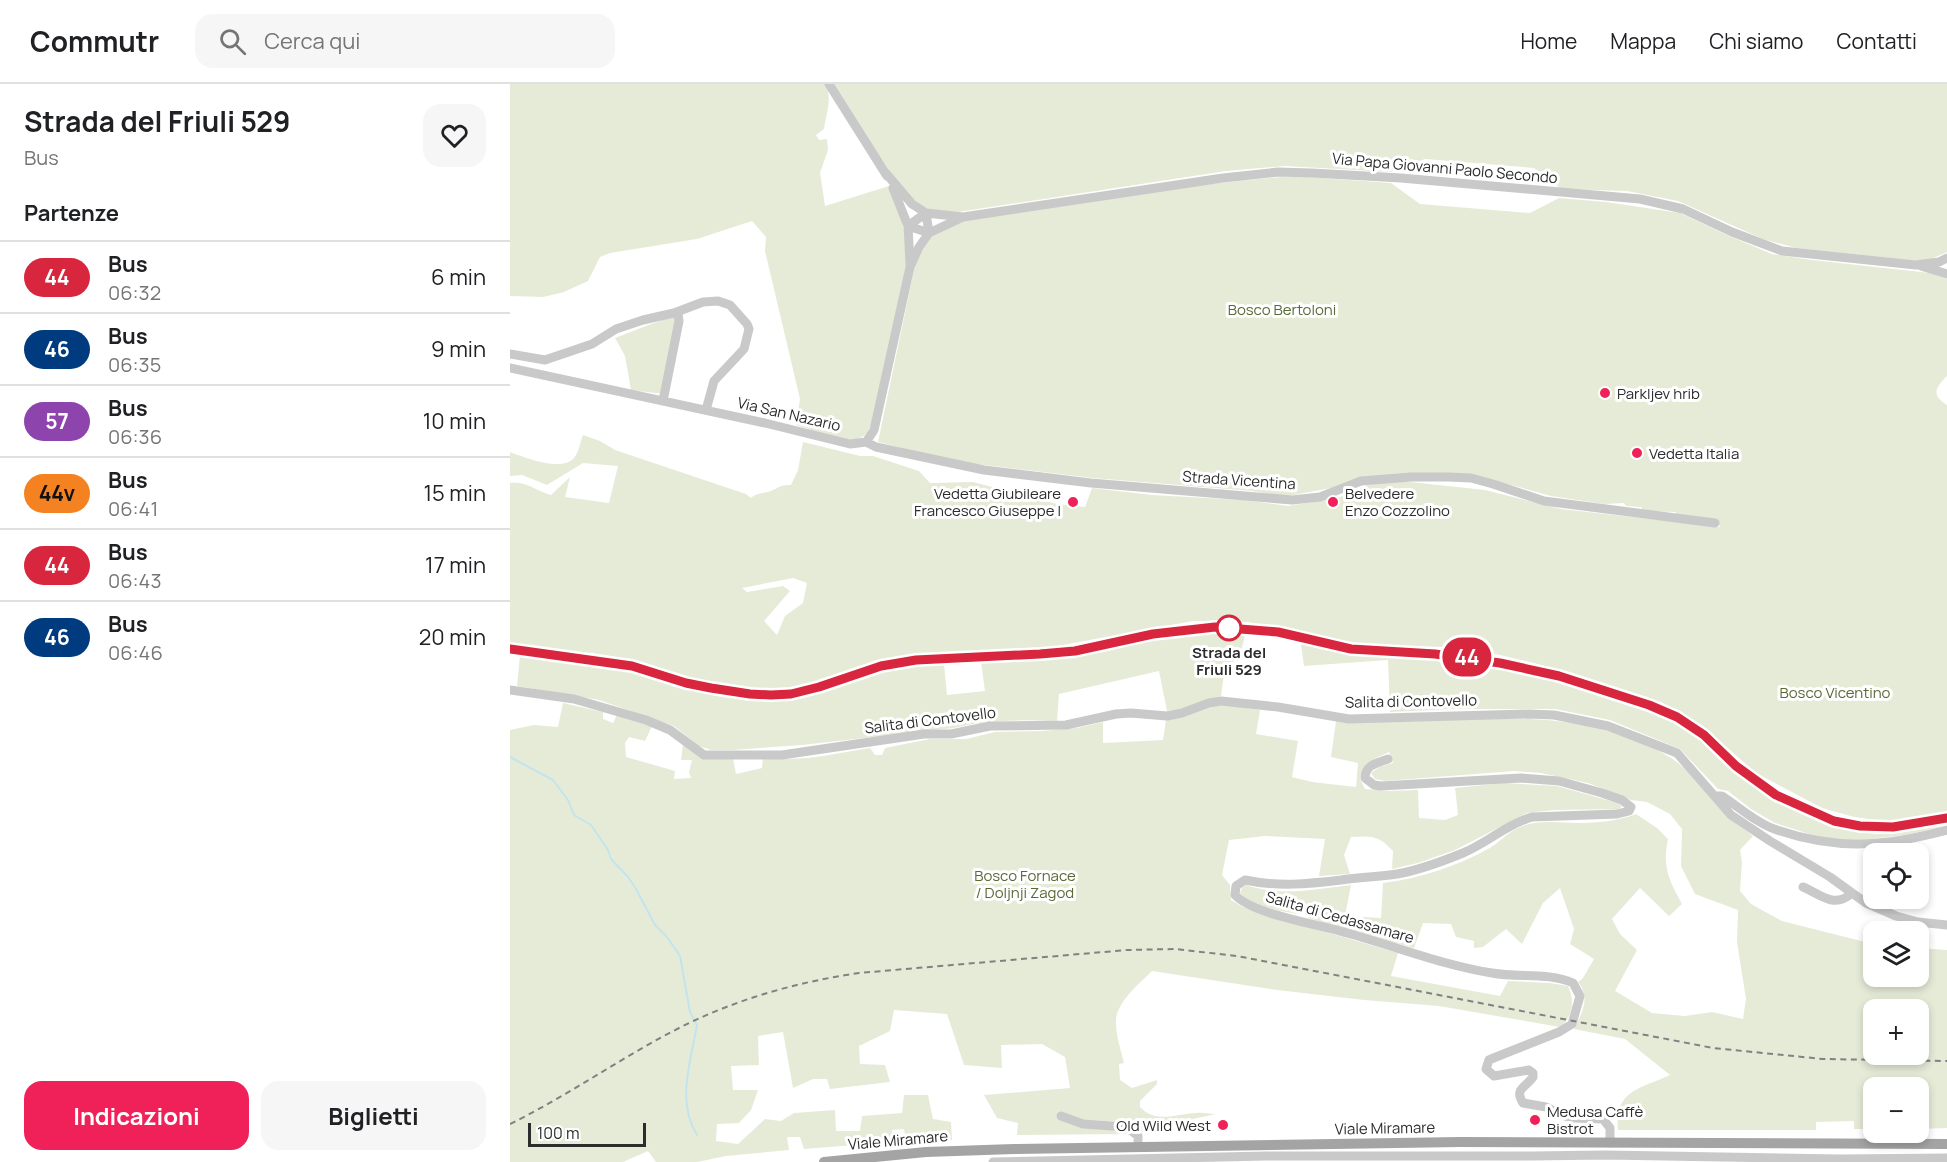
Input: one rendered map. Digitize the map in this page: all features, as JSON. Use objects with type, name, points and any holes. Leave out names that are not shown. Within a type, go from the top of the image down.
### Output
[{"type":"main road","points":[[510,649],[632,666],[703,687],[771,695],[791,694],[881,666],[921,659],[1075,651],[1153,634],[1215,627],[1278,632],[1351,649],[1435,654],[1500,663],[1559,676],[1649,705],[1677,717],[1704,735],[1736,766],[1776,795],[1810,812],[1840,823],[1893,827],[1947,818]]},
{"type":"main road","name":"Viale Miramare","points":[[824,1162],[951,1151],[1138,1147],[1460,1142],[1947,1144]]},
{"type":"street","points":[[829,84],[899,198],[908,226],[910,267]]},
{"type":"street","points":[[866,442],[874,430],[910,267],[919,247],[929,233],[926,213],[912,204],[884,171]]},
{"type":"street","name":"Via Papa Giovanni Paolo Secondo","points":[[926,213],[963,217],[1223,178],[1278,172],[1401,178],[1640,200],[1683,209],[1732,232],[1782,251],[1916,265],[1947,274]]},
{"type":"street","points":[[908,226],[926,213]]},
{"type":"street","name":"Via Papa Giovanni Paolo Secondo","points":[[929,233],[963,217]]},
{"type":"street","points":[[908,226],[929,233]]},
{"type":"street","name":"Via Papa Giovanni Paolo Secondo","points":[[1916,265],[1939,262],[1947,258]]},
{"type":"street","points":[[510,354],[545,360],[592,344],[616,329],[643,320],[674,314],[703,302],[718,301],[730,305],[738,312],[749,329],[744,349],[714,381],[706,410]]},
{"type":"street","points":[[663,401],[679,321],[678,314],[674,314]]},
{"type":"street","name":"Via San Nazario","points":[[510,368],[850,444],[866,442]]},
{"type":"street","name":"Strada Vicentina","points":[[866,442],[876,447],[984,470],[1091,483],[1292,500],[1320,497],[1361,481],[1411,477],[1471,478],[1493,483],[1544,501],[1715,524]]},
{"type":"street","name":"Salita di Contovello","points":[[510,690],[574,699],[630,715],[669,730],[698,752],[713,755],[761,753],[782,755],[924,734],[951,734],[990,726],[1066,725],[1116,714],[1167,716],[1221,701],[1278,707],[1349,719],[1554,715],[1608,726],[1677,753],[1731,815],[1830,877],[1852,894],[1896,916],[1918,922],[1947,925]]},
{"type":"street","name":"Salita di Cedassamare","points":[[1388,759],[1368,767],[1365,778],[1368,782],[1381,786],[1521,778],[1549,780],[1602,793],[1622,800],[1631,807],[1629,811],[1617,814],[1553,815],[1525,819],[1474,848],[1431,865],[1399,874],[1288,885],[1245,880],[1236,886],[1235,895],[1255,908],[1463,967],[1505,975],[1548,976],[1573,983],[1580,996],[1572,1024],[1559,1032],[1489,1060],[1486,1069],[1494,1076],[1529,1070],[1533,1073],[1533,1077],[1520,1088],[1518,1093],[1522,1103],[1546,1107],[1565,1116],[1603,1119],[1610,1128],[1610,1143]]},
{"type":"street","points":[[1715,796],[1722,796],[1776,830],[1825,843],[1857,846],[1908,839],[1947,830]]},
{"type":"street","points":[[1803,887],[1833,901],[1844,900],[1852,894]]},
{"type":"street","points":[[1061,1116],[1083,1124],[1126,1127],[1138,1136],[1138,1147]]},
{"type":"street","points":[[993,1162],[1532,1154],[1947,1158]]},
{"type":"green space","points":[[510,84],[825,84],[829,100],[824,129],[816,135],[819,140],[827,139],[828,150],[820,173],[825,206],[889,186],[904,230],[906,266],[871,425],[865,435],[858,439],[844,439],[796,425],[800,399],[765,251],[766,237],[752,221],[697,239],[610,253],[600,257],[588,281],[564,292],[543,297],[510,296]]},
{"type":"green space","points":[[834,84],[1947,84],[1947,252],[1919,261],[1796,248],[1763,239],[1678,201],[1627,191],[1561,189],[1534,168],[1425,159],[1390,172],[1285,166],[1226,171],[958,212],[930,210],[902,187]]},
{"type":"green space","points":[[1294,176],[1391,183],[1420,204],[1530,213],[1559,198],[1606,202],[1680,213],[1772,254],[1930,273],[1947,279],[1947,376],[1936,391],[1939,398],[1947,405],[1947,812],[1915,819],[1884,821],[1854,817],[1822,808],[1756,773],[1706,729],[1661,702],[1566,671],[1500,655],[1446,647],[1357,645],[1247,622],[1193,621],[1030,651],[904,656],[875,663],[833,679],[793,688],[760,689],[719,685],[679,676],[628,659],[592,653],[510,646],[510,483],[526,485],[551,495],[570,477],[565,497],[609,503],[618,466],[583,463],[547,485],[522,475],[510,476],[510,452],[543,462],[561,464],[574,458],[583,435],[615,450],[746,494],[751,498],[782,486],[791,485],[798,470],[803,442],[860,456],[873,456],[919,471],[930,483],[973,482],[1057,504],[1085,507],[1092,488],[1152,495],[1245,500],[1288,506],[1330,499],[1333,506],[1336,504],[1336,499],[1367,485],[1401,481],[1485,490],[1561,509],[1720,527],[1716,520],[1678,515],[1675,512],[1643,511],[1641,507],[1626,506],[1624,503],[1604,504],[1551,496],[1467,475],[1449,473],[1362,477],[1331,488],[1279,496],[1252,491],[1093,478],[959,462],[878,442],[916,260],[932,235],[958,222],[1209,184]],"holes":[[[793,578],[807,583],[803,603],[785,616],[777,635],[764,621],[790,591],[783,586],[747,592],[742,588]]]},
{"type":"green space","points":[[673,317],[676,319],[663,394],[631,390],[625,356],[615,338]]},
{"type":"green space","points":[[1213,632],[1245,636],[1239,658],[1225,667],[1221,696],[1181,709],[1167,711],[1159,671],[1059,694],[1057,721],[993,722],[802,745],[711,750],[699,746],[674,726],[599,700],[517,686],[520,655],[619,670],[723,697],[782,701],[882,670],[911,665],[944,664],[947,695],[985,691],[981,662],[1055,659],[1104,652],[1146,641]]},
{"type":"green space","points":[[1301,644],[1334,652],[1470,663],[1548,679],[1675,720],[1741,776],[1779,802],[1831,824],[1851,831],[1876,834],[1947,826],[1904,835],[1862,840],[1822,838],[1775,823],[1751,809],[1728,791],[1718,789],[1680,749],[1610,720],[1555,709],[1453,709],[1390,712],[1388,660],[1304,666]]},
{"type":"green space","name":"Bosco Fornace / Doljnji Zagod","points":[[563,703],[603,712],[603,719],[613,723],[617,715],[653,724],[645,741],[629,737],[625,743],[626,757],[675,771],[674,779],[691,778],[689,772],[692,760],[681,760],[683,744],[702,758],[733,758],[736,774],[762,768],[763,756],[789,759],[870,748],[875,755],[882,755],[885,748],[930,739],[966,739],[995,732],[1077,728],[1103,722],[1103,743],[1163,740],[1166,720],[1184,717],[1212,707],[1230,706],[1260,710],[1256,734],[1298,741],[1292,777],[1312,782],[1356,787],[1358,763],[1331,757],[1336,721],[1550,720],[1591,727],[1632,739],[1680,764],[1734,822],[1753,836],[1740,850],[1742,862],[1740,891],[1751,904],[1782,921],[1863,941],[1863,987],[1929,987],[1929,949],[1947,950],[1947,1128],[1929,1129],[1929,1077],[1863,1077],[1863,1129],[1854,1129],[1854,1121],[1816,1122],[1816,1130],[1618,1130],[1620,1106],[1625,1099],[1639,1088],[1670,1075],[1625,1039],[1574,1029],[1585,1000],[1578,982],[1583,978],[1594,959],[1570,944],[1574,929],[1560,888],[1543,903],[1522,944],[1506,929],[1483,947],[1474,948],[1474,941],[1456,937],[1451,924],[1423,923],[1414,948],[1308,918],[1308,912],[1299,909],[1297,914],[1267,907],[1252,902],[1240,893],[1246,885],[1272,891],[1285,891],[1351,885],[1345,916],[1381,918],[1383,883],[1423,875],[1463,861],[1488,849],[1525,825],[1547,822],[1600,822],[1636,814],[1657,828],[1668,839],[1666,866],[1673,888],[1682,904],[1669,916],[1640,888],[1612,919],[1620,934],[1637,950],[1615,991],[1652,1013],[1685,1016],[1712,1012],[1743,1019],[1746,999],[1737,942],[1738,910],[1695,894],[1681,866],[1682,829],[1670,814],[1647,802],[1631,800],[1588,783],[1541,773],[1514,771],[1385,781],[1375,779],[1371,773],[1379,767],[1393,763],[1389,752],[1367,764],[1360,779],[1365,789],[1418,790],[1419,818],[1445,820],[1458,815],[1455,788],[1504,783],[1557,786],[1622,806],[1619,809],[1554,810],[1527,813],[1455,850],[1392,869],[1393,851],[1383,842],[1370,837],[1351,837],[1344,855],[1350,874],[1319,876],[1325,839],[1265,836],[1229,840],[1222,875],[1230,885],[1231,900],[1243,907],[1271,916],[1398,953],[1391,976],[1500,996],[1508,981],[1568,986],[1572,997],[1572,1008],[1568,1018],[1560,1027],[1439,1006],[1277,990],[1152,971],[1128,995],[1116,1017],[1116,1030],[1124,1063],[1119,1064],[1120,1080],[1132,1088],[1157,1080],[1157,1084],[1140,1101],[1140,1107],[1153,1115],[1166,1117],[1199,1113],[1216,1114],[1156,1127],[1153,1132],[1140,1132],[1127,1124],[1080,1119],[1060,1112],[1056,1117],[1081,1128],[1125,1131],[1132,1134],[1017,1135],[1018,1123],[997,1118],[984,1095],[1070,1088],[1065,1057],[1042,1044],[1001,1045],[1002,1068],[964,1065],[947,1014],[894,1010],[890,1031],[859,1046],[860,1064],[885,1065],[890,1082],[830,1089],[827,1079],[813,1079],[793,1088],[783,1032],[758,1036],[759,1065],[731,1066],[733,1090],[758,1090],[751,1110],[739,1123],[717,1124],[716,1141],[738,1144],[765,1119],[781,1121],[794,1113],[835,1110],[836,1131],[860,1131],[862,1116],[902,1113],[904,1095],[928,1095],[933,1119],[951,1122],[952,1140],[906,1140],[904,1129],[892,1130],[893,1142],[804,1149],[800,1137],[787,1137],[789,1150],[726,1156],[697,1162],[656,1162],[648,1151],[623,1162],[510,1162],[510,730],[534,725],[558,727]]},
{"type":"waterway","points":[[510,757],[553,780],[568,800],[574,815],[591,825],[608,850],[611,859],[636,889],[655,925],[667,937],[680,956],[690,1012],[697,1025],[686,1095],[687,1109],[697,1135]]},
{"type":"railway","points":[[510,1124],[681,1027],[724,1008],[768,993],[813,981],[859,973],[1127,950],[1175,949],[1237,956],[1713,1048],[1823,1059],[1947,1061]]},
{"type":"bus line","name":"44","points":[[510,649],[632,666],[686,683],[750,694],[771,695],[791,694],[819,687],[902,661],[1075,651],[1153,634],[1215,627],[1278,632],[1351,649],[1468,657],[1500,663],[1559,676],[1649,705],[1690,725],[1720,749],[1736,766],[1776,795],[1834,821],[1860,826],[1893,827],[1947,818]]},
{"type":"place","name":"Parkljev hrib","points":[[1605,393]]},
{"type":"place","name":"Vedetta Italia","points":[[1637,453]]},
{"type":"place","name":"Vedetta Giubileare Francesco Giuseppe I","points":[[1073,502]]},
{"type":"place","name":"Belvedere Enzo Cozzolino","points":[[1333,502]]},
{"type":"place","name":"Strada del Friuli 529","points":[[1229,628]]},
{"type":"place","name":"Medusa Caffè Bistrot","points":[[1535,1120]]},
{"type":"place","name":"Old Wild West","points":[[1223,1125]]},
{"type":"park label","name":"Bosco Bertoloni","points":[[1282,309]]},
{"type":"park label","name":"Bosco Vicentino","points":[[1835,692]]}]
